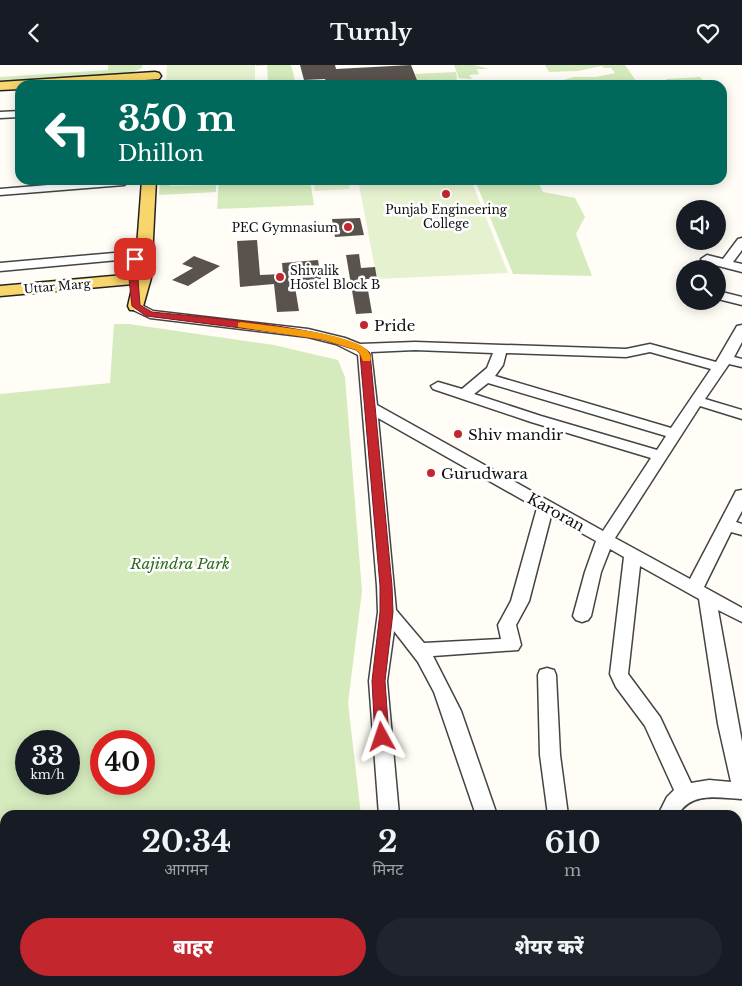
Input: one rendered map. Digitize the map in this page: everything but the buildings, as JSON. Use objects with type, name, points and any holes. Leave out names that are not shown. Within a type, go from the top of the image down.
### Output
[{"type":"main road","points":[[86,80],[152,75]]},
{"type":"main road","points":[[0,86],[15,85]]},
{"type":"main road","points":[[138,278],[140,185]]},
{"type":"main road","points":[[136,306],[148,185]]},
{"type":"main road","name":"Uttar Marg","points":[[0,291],[138,278]]},
{"type":"street","points":[[0,118],[15,115]]},
{"type":"street","points":[[0,192],[50,185]]},
{"type":"street","points":[[742,242],[726,264],[742,268]]},
{"type":"street","points":[[0,267],[114,257]]},
{"type":"street","points":[[706,259],[710,260]]},
{"type":"street","points":[[726,297],[742,301]]},
{"type":"street","points":[[136,306],[150,314],[325,337],[359,348],[415,346],[626,353],[650,348],[722,363],[742,363]]},
{"type":"street","points":[[582,616],[593,572],[605,539],[698,401],[742,329]]},
{"type":"street","points":[[359,348],[365,353],[367,360],[386,586],[387,612],[378,681],[389,810]]},
{"type":"street","points":[[464,395],[486,378],[498,363],[500,349]]},
{"type":"street","points":[[486,378],[675,434]]},
{"type":"street","points":[[438,386],[660,456]]},
{"type":"street","points":[[698,401],[742,415]]},
{"type":"street","name":"Karoran","points":[[371,408],[742,616]]},
{"type":"street","points":[[741,500],[734,527],[700,593],[742,785]]},
{"type":"street","points":[[419,650],[512,645],[507,625],[520,601],[545,506]]},
{"type":"street","points":[[633,555],[619,674],[653,722],[686,793]]},
{"type":"street","points":[[387,612],[419,650],[452,711],[484,810]]},
{"type":"street","points":[[547,675],[550,755],[557,810]]},
{"type":"street","points":[[671,810],[677,799],[686,793],[696,790],[742,791]]},
{"type":"green space","points":[[108,65],[142,65],[142,68],[127,75],[56,80],[15,80],[15,83],[0,84],[0,77],[108,70]]},
{"type":"green space","points":[[167,65],[255,65],[255,80],[166,80]]},
{"type":"green space","points":[[267,65],[291,65],[295,80],[268,80]]},
{"type":"green space","points":[[454,65],[474,65],[489,69],[477,69],[479,74],[469,75],[472,79],[459,78]]},
{"type":"green space","points":[[545,65],[625,65],[636,80],[563,80],[574,77],[596,77],[615,73],[611,68],[604,68],[602,66],[578,71],[549,72]]},
{"type":"green space","points":[[456,72],[457,78],[456,80],[417,80],[415,74]]},
{"type":"green space","points":[[700,77],[703,80],[667,80]]},
{"type":"green space","points":[[160,185],[216,185],[216,192],[159,195]]},
{"type":"green space","points":[[219,185],[311,185],[314,205],[217,209]]},
{"type":"green space","points":[[314,185],[349,185],[350,189],[315,191]]},
{"type":"green space","points":[[359,185],[473,185],[508,273],[377,279]]},
{"type":"green space","points":[[477,185],[540,185],[543,192],[575,198],[585,217],[576,234],[592,276],[513,274]]},
{"type":"green space","name":"Rajindra Park","points":[[114,324],[129,324],[274,345],[338,360],[345,377],[362,591],[348,703],[360,810],[0,810],[0,394],[110,383]]},
{"type":"slow traffic","points":[[241,325],[325,337],[359,348],[365,353],[366,358]]},
{"type":"place","name":"Punjab Engineering College","points":[[446,194]]},
{"type":"place","name":"PEC Gymnasium","points":[[348,227]]},
{"type":"place","name":"Shivalik Hostel Block B","points":[[280,277]]},
{"type":"place","name":"Pride","points":[[364,325]]},
{"type":"place","name":"Shiv mandir","points":[[458,434]]},
{"type":"place","name":"Gurudwara","points":[[431,473]]},
{"type":"route","points":[[135,259],[136,306],[150,314],[325,337],[359,348],[365,353],[386,586],[387,612],[378,681],[382,737]]}]
